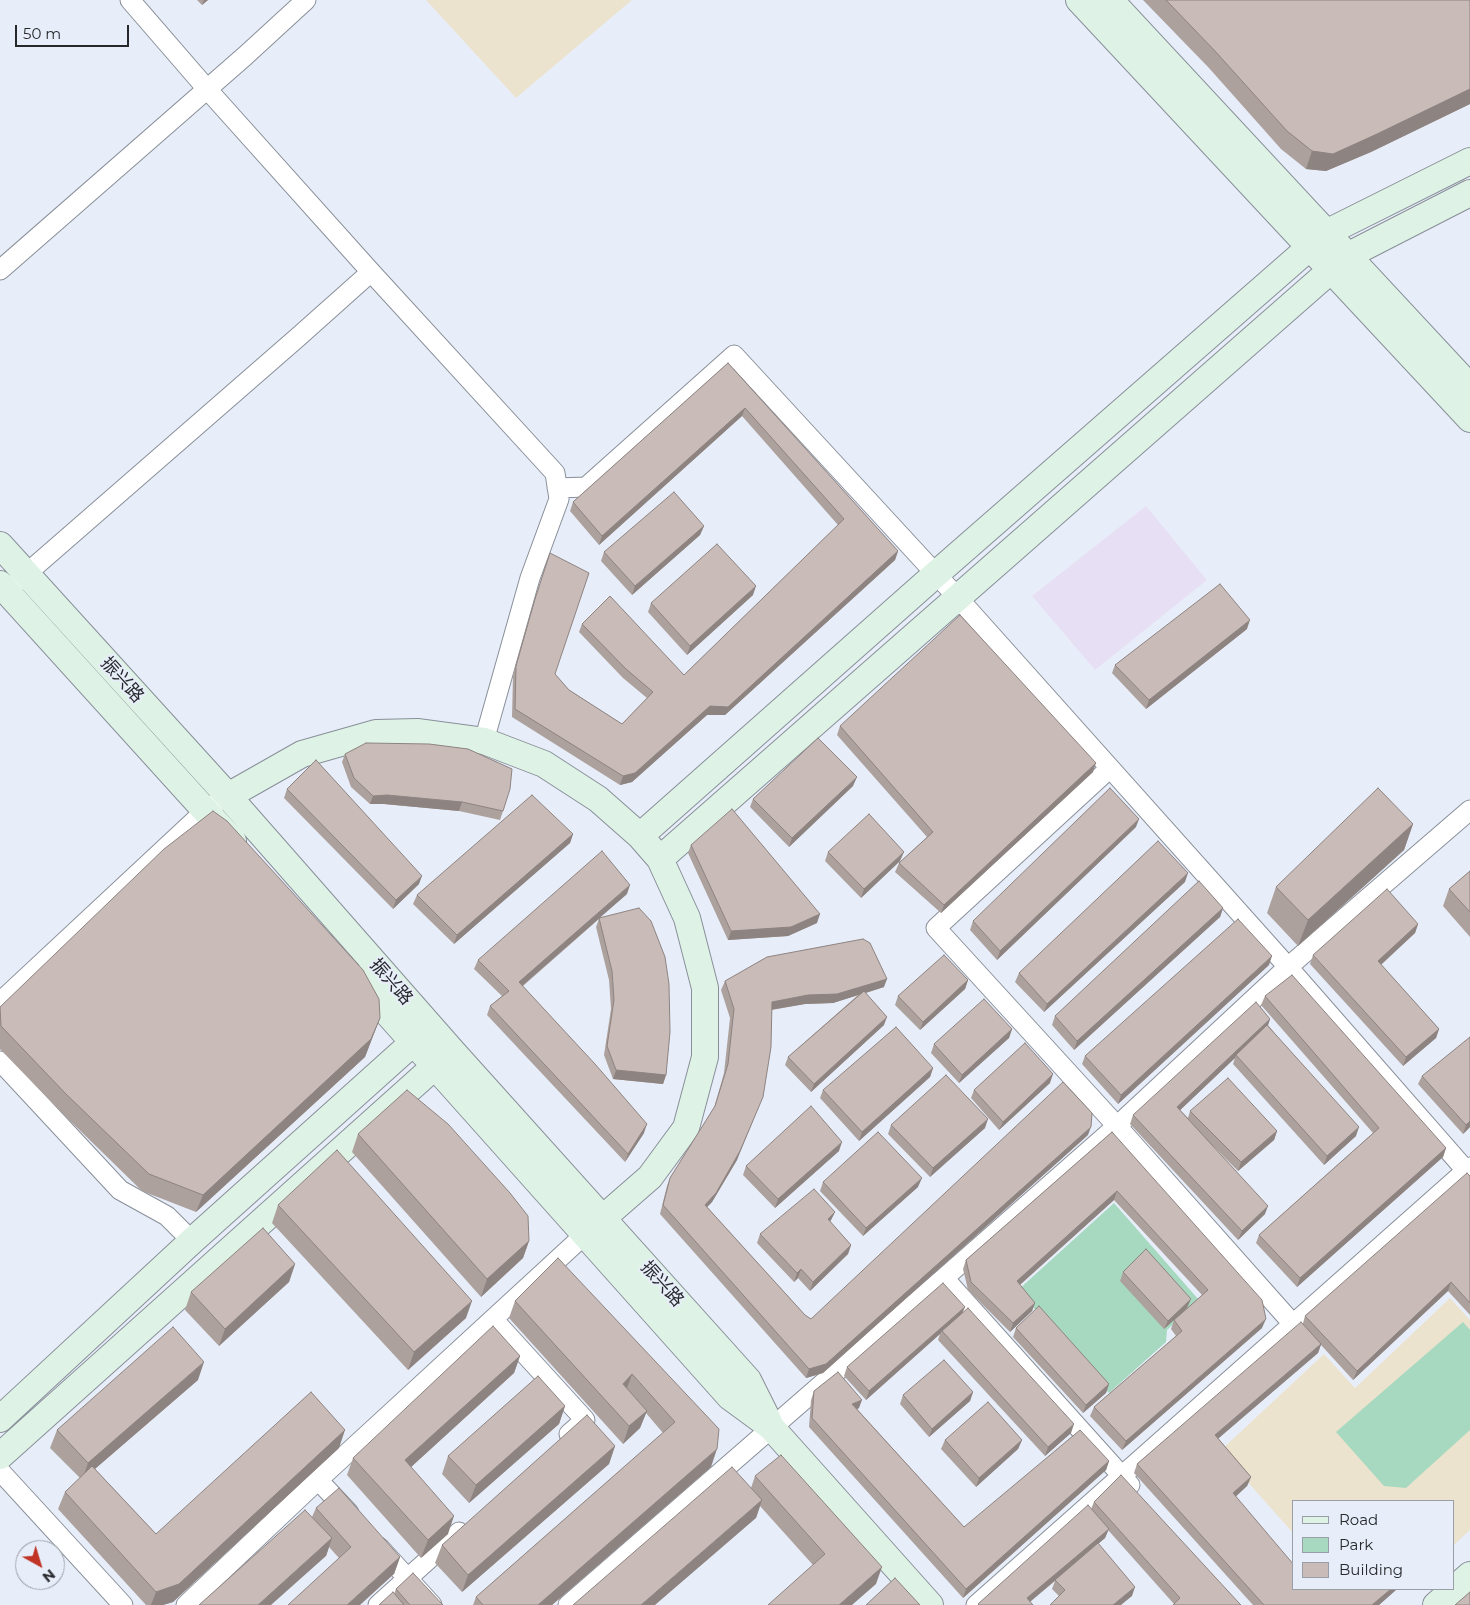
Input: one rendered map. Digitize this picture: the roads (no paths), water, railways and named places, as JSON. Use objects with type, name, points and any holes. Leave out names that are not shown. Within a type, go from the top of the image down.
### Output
[{"type":"main road","points":[[1079,0],[1340,263],[1470,387]]},
{"type":"main road","points":[[1110,0],[1318,241]]},
{"type":"main road","points":[[640,836],[936,574],[1318,241],[1470,161]]},
{"type":"main road","points":[[660,859],[1340,263],[1470,193]]},
{"type":"main road","points":[[1340,263],[1470,419]]},
{"type":"main road","name":"振兴路","points":[[0,544],[228,796],[443,1060],[594,1226],[748,1380],[771,1427],[930,1605]]},
{"type":"main road","name":"振兴路","points":[[2,591],[251,861]]},
{"type":"main road","points":[[228,796],[302,754],[376,733],[417,732],[484,741],[544,764],[598,799],[640,836],[660,859],[687,918],[705,988],[705,1057],[686,1128],[650,1177],[594,1226]]},
{"type":"main road","name":"振兴路","points":[[342,963],[422,1035]]},
{"type":"main road","points":[[0,1419],[192,1241],[422,1035]]},
{"type":"main road","points":[[0,1456],[443,1060]]},
{"type":"main road","points":[[1455,1588],[1470,1575]]},
{"type":"main road","points":[[1436,1605],[1453,1590]]},
{"type":"street","points":[[130,0],[371,272],[555,473],[559,499],[530,578],[484,741]]},
{"type":"street","points":[[0,270],[306,0]]},
{"type":"street","points":[[2,591],[26,574],[290,345],[371,272]]},
{"type":"street","points":[[557,488],[586,487],[734,355],[958,598],[1469,1171],[976,1605]]},
{"type":"street","points":[[1109,768],[936,928],[1117,1126],[1293,1324]]},
{"type":"street","points":[[0,1002],[206,810],[228,796]]},
{"type":"street","points":[[568,1605],[1117,1126],[1288,967],[1470,810]]},
{"type":"street","points":[[0,1061],[120,1190],[167,1216],[192,1241]]},
{"type":"street","points":[[186,1605],[318,1480],[594,1226]]},
{"type":"street","points":[[944,1278],[1141,1497]]},
{"type":"street","points":[[493,1319],[585,1420],[555,1446]]},
{"type":"street","points":[[0,1471],[123,1605]]},
{"type":"street","points":[[318,1480],[432,1605]]},
{"type":"street","points":[[378,1605],[474,1519]]}]
